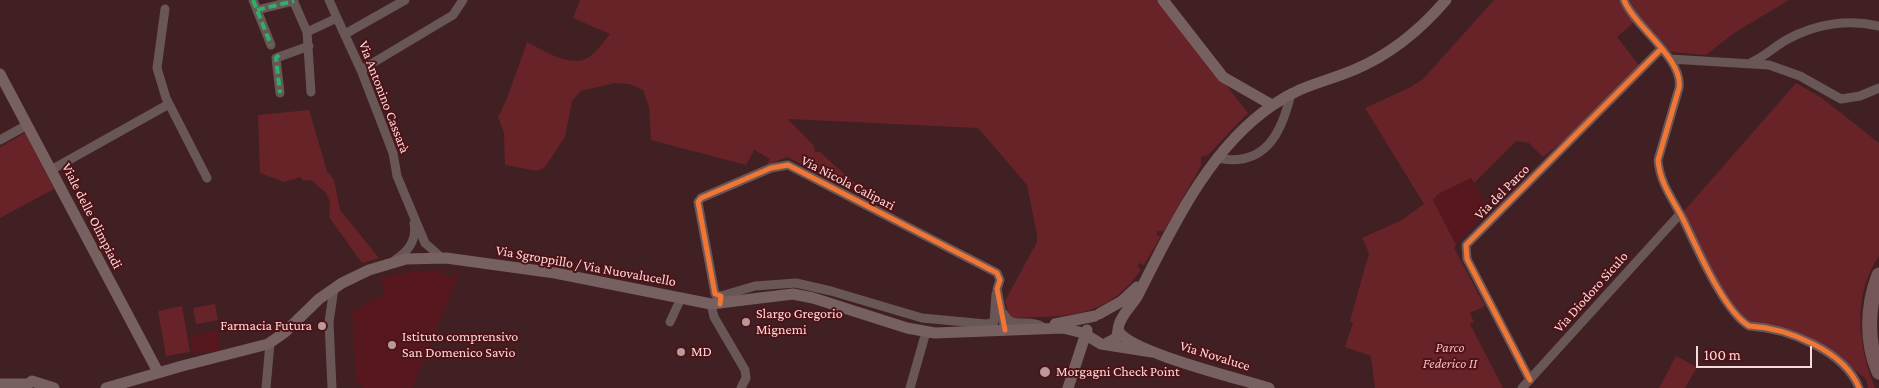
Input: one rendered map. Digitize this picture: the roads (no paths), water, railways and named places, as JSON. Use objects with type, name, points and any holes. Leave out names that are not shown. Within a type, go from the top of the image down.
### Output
[{"type":"highway","points":[[1879,275],[1871,303],[1870,327],[1871,341],[1879,372]]},
{"type":"main road","points":[[1163,0],[1223,77],[1272,105]]},
{"type":"main road","points":[[1073,375],[1088,355],[1104,344],[1113,341],[1118,328],[1190,199],[1226,145],[1272,105],[1291,93],[1357,68],[1377,58],[1417,30],[1446,0]]},
{"type":"main road","name":"Viale delle Olimpiadi","points":[[0,74],[158,372]]},
{"type":"main road","name":"Via Sgroppillo / Via Nuovalucello","points":[[106,388],[158,372],[270,343],[284,333],[319,299],[355,276],[390,263],[419,258],[442,258],[555,272],[681,298],[717,301],[782,294],[802,295],[926,332],[986,328],[1028,330]]},
{"type":"main road","points":[[1068,388],[1088,334],[1089,322],[1097,315],[1122,301],[1144,281]]},
{"type":"main road","points":[[1028,330],[1097,315],[1110,316],[1129,342],[1152,352]]},
{"type":"main road","points":[[1028,330],[1063,328],[1088,334],[1096,343],[1152,352]]},
{"type":"main road","points":[[1063,328],[1074,338],[1082,352]]},
{"type":"main road","name":"Via Novaluce","points":[[1152,352],[1269,388]]},
{"type":"main road","points":[[0,385],[24,386],[35,381],[42,386],[54,388]]},
{"type":"main road","points":[[0,385],[4,388]]},
{"type":"street","points":[[253,0],[271,45]]},
{"type":"street","points":[[345,34],[405,0]]},
{"type":"street","points":[[361,70],[453,15],[461,7],[463,0]]},
{"type":"street","points":[[1624,0],[1635,18],[1670,59],[1680,83],[1658,160],[1659,169],[1670,197],[1723,297],[1747,325],[1772,328],[1788,333],[1832,354],[1853,375],[1859,388]]},
{"type":"street","points":[[257,10],[294,1],[308,32],[311,92]]},
{"type":"street","name":"Via Antonino Cassarà","points":[[332,1],[337,18],[361,70],[393,153],[397,176],[425,243]]},
{"type":"street","points":[[165,9],[157,68],[169,104],[207,178]]},
{"type":"street","points":[[308,32],[337,18]]},
{"type":"street","points":[[1752,62],[1786,39],[1812,28],[1848,23],[1879,26]]},
{"type":"street","points":[[280,93],[276,58],[309,46]]},
{"type":"street","name":"Via del Parco","points":[[1530,380],[1467,259],[1466,245],[1661,49]]},
{"type":"street","points":[[1670,59],[1752,62],[1785,70],[1841,99],[1860,96],[1879,88]]},
{"type":"street","points":[[1217,158],[1237,162],[1261,152],[1286,117],[1291,93]]},
{"type":"street","points":[[51,170],[169,104]]},
{"type":"street","points":[[0,140],[27,125]]},
{"type":"street","name":"Via Nicola Calipari","points":[[717,301],[698,202],[701,198],[784,165],[798,169],[997,273],[1000,280],[997,288],[1005,330]]},
{"type":"street","name":"Via Diodoro Siculo","points":[[1522,388],[1680,214]]},
{"type":"street","points":[[390,263],[402,255],[412,244],[415,230],[413,215]]},
{"type":"street","points":[[419,258],[425,243],[442,258]]},
{"type":"street","points":[[412,244],[419,258]]},
{"type":"street","points":[[740,388],[746,378],[745,370],[714,317],[717,301],[755,286],[796,283],[831,291],[922,318],[986,328],[995,319],[994,303],[997,288]]},
{"type":"street","points":[[329,322],[334,288]]},
{"type":"street","points":[[670,322],[681,298]]},
{"type":"street","points":[[319,299],[326,304],[329,322],[332,388]]},
{"type":"street","points":[[1000,304],[1010,322],[1035,322],[1041,326]]},
{"type":"street","points":[[910,388],[926,332]]},
{"type":"street","points":[[266,388],[270,343]]},
{"type":"place","name":"Slargo Gregorio Mignemi","points":[[746,322]]},
{"type":"place","name":"Farmacia Futura","points":[[322,326]]},
{"type":"place","name":"Istituto comprensivo San Domenico Savio","points":[[392,345]]},
{"type":"place","name":"MD","points":[[681,352]]},
{"type":"place","name":"Morgagni Check Point","points":[[1045,372]]},
{"type":"park label","name":"Parco Federico II","points":[[1450,356]]}]
